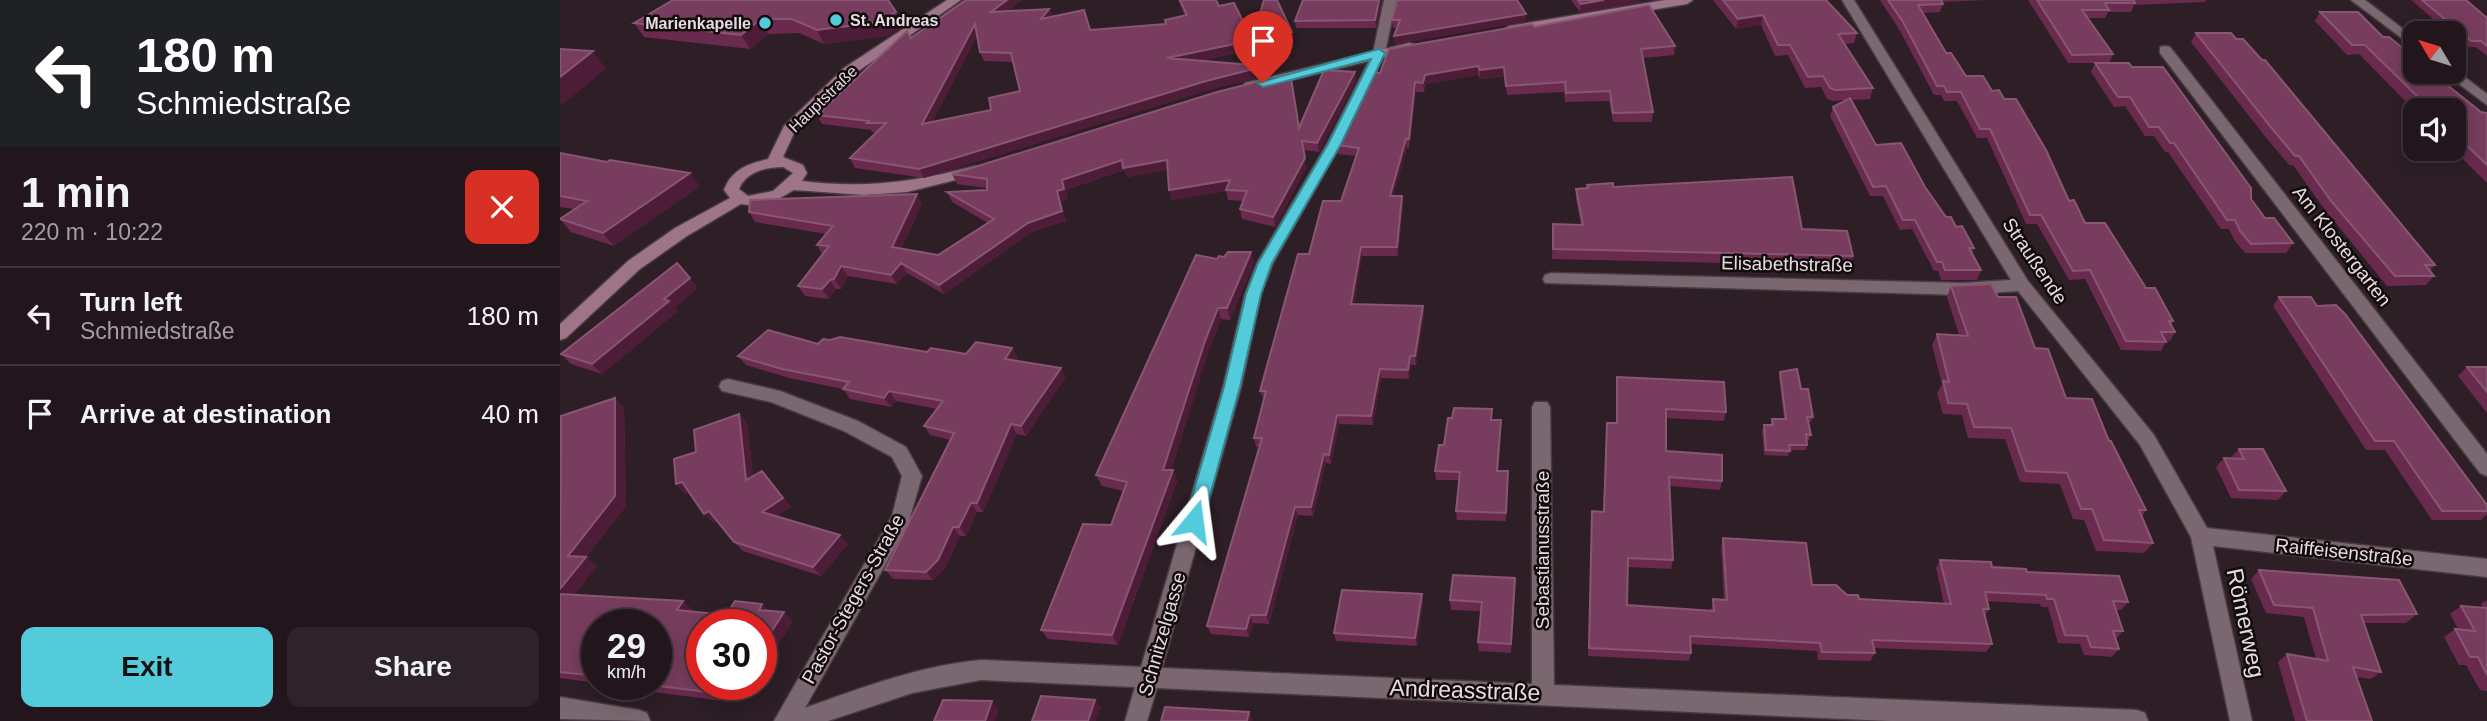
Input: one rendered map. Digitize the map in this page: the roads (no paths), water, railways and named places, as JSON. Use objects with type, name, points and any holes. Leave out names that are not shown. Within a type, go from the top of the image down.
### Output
[{"type":"main road","name":"Hauptstraße","points":[[775,162],[789,129],[849,71],[955,0]]},
{"type":"main road","points":[[1494,32],[1688,0]]},
{"type":"main road","points":[[1239,89],[1379,53],[1417,46]]},
{"type":"main road","points":[[561,331],[643,259],[681,232],[739,199],[759,200],[771,197],[793,185],[800,173],[799,168],[785,162],[754,167],[737,178],[731,190],[739,199]]},
{"type":"main road","points":[[793,185],[873,193],[922,187],[993,165]]},
{"type":"street","name":"Schnitzelgasse","points":[[1136,721],[1232,387],[1253,294],[1265,263],[1334,144],[1379,53],[1390,0]]},
{"type":"street","name":"Straußende","points":[[1849,0],[2022,285],[2147,440],[2201,536]]},
{"type":"street","points":[[2357,0],[2403,35]]},
{"type":"street","name":"Am Klostergarten","points":[[2165,50],[2487,468]]},
{"type":"street","points":[[2465,84],[2487,101]]},
{"type":"street","name":"Elisabethstraße","points":[[1551,279],[1963,289],[2022,285]]},
{"type":"street","name":"Pastor-Stegers-Straße","points":[[728,386],[774,396],[850,426],[899,452],[912,476],[901,518],[785,721]]},
{"type":"street","name":"Sebastianusstraße","points":[[1541,407],[1543,693]]},
{"type":"street","name":"Raiffeisenstraße","points":[[2201,536],[2487,568]]},
{"type":"street","name":"Römerweg","points":[[2201,536],[2241,721]]},
{"type":"street","name":"Andreasstraße","points":[[799,721],[885,690],[946,673],[981,670],[2137,721]]},
{"type":"street","points":[[560,708],[639,721]]},
{"type":"place","name":"St. Andreas","points":[[836,20]]},
{"type":"place","name":"Marienkapelle","points":[[765,23]]}]
